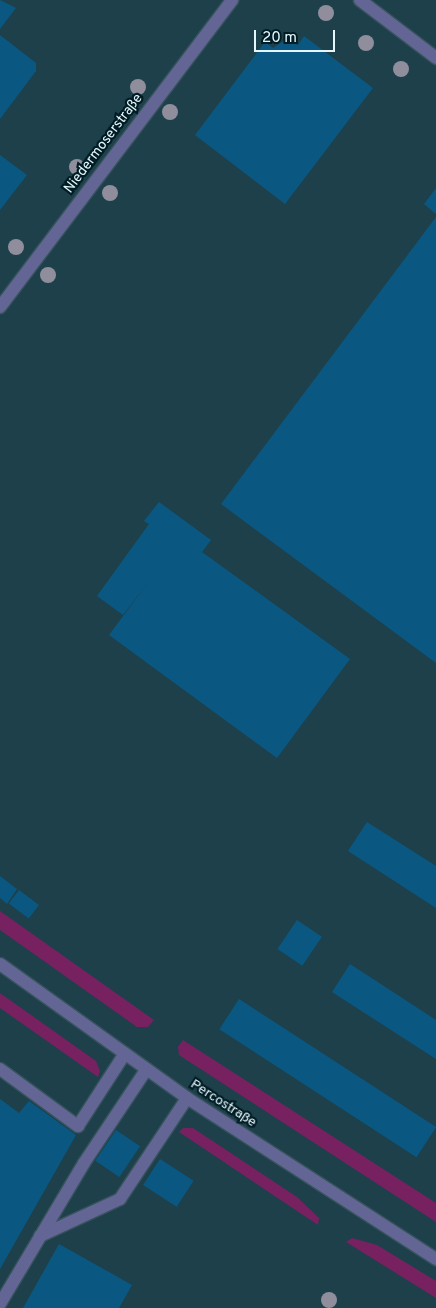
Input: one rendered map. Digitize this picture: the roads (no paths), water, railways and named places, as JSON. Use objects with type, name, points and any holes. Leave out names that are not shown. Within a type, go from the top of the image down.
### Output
[{"type":"street","name":"Niedermoserstraße","points":[[0,307],[232,0]]},
{"type":"street","points":[[360,0],[436,58]]},
{"type":"street","name":"Percostraße","points":[[0,964],[124,1055],[187,1098],[436,1259]]},
{"type":"street","points":[[0,1069],[78,1126],[124,1055]]},
{"type":"street","points":[[0,1304],[40,1236],[146,1070]]},
{"type":"street","points":[[40,1236],[120,1199],[187,1098]]}]
